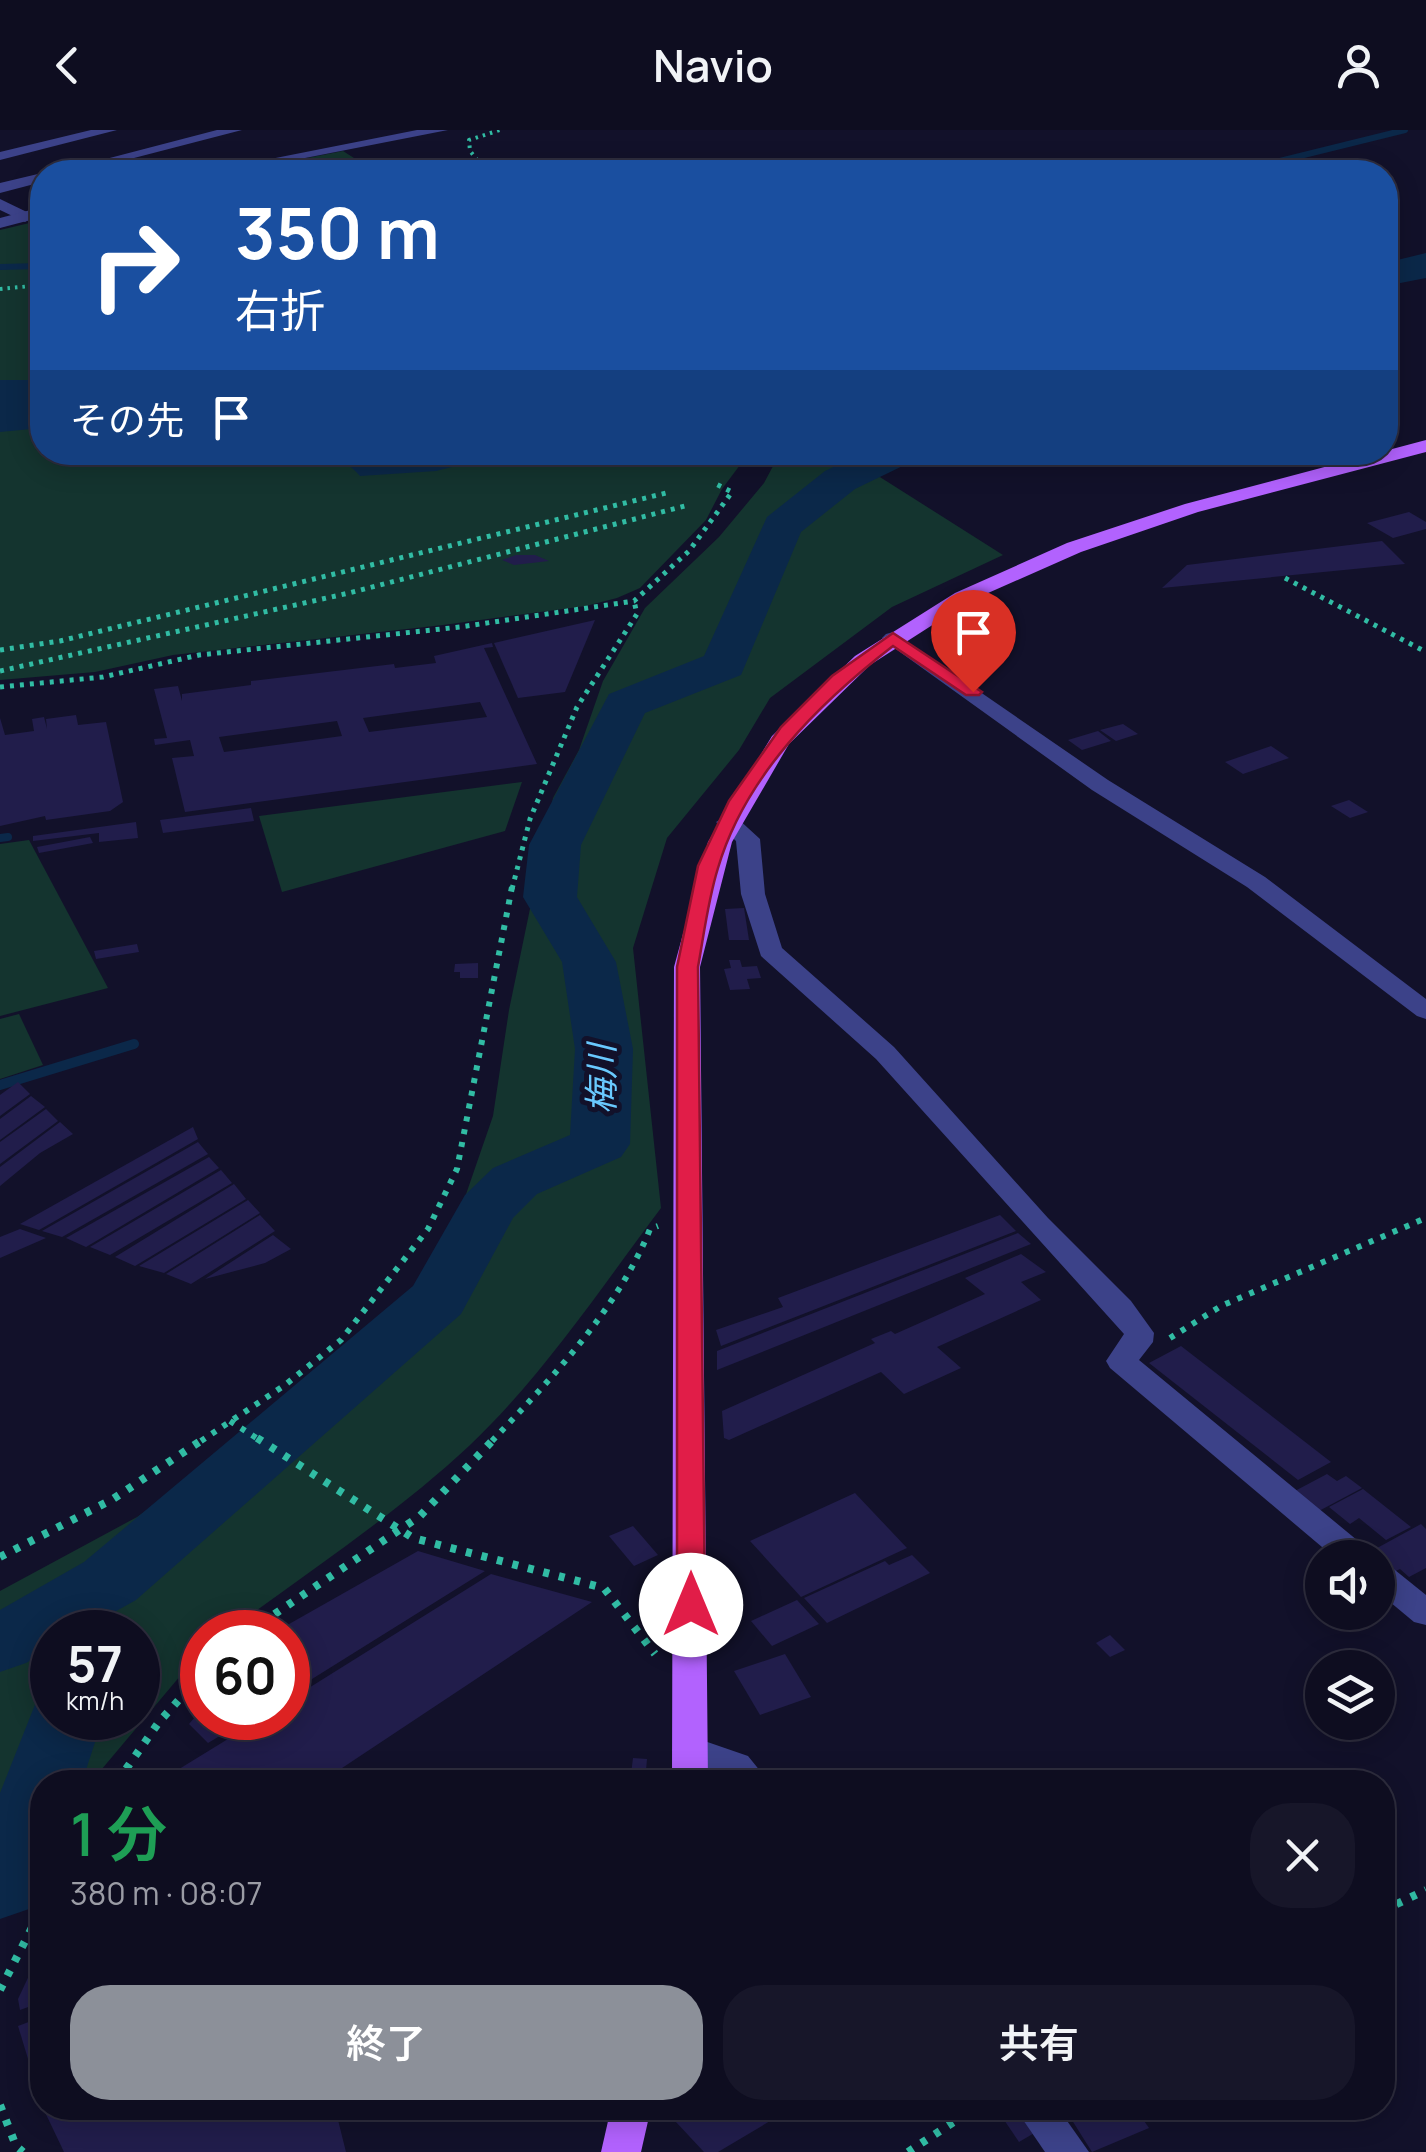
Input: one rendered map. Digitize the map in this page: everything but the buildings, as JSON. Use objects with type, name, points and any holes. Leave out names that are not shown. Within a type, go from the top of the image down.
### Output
[{"type":"main road","points":[[1398,453],[1426,446]]},
{"type":"main road","points":[[690,1766],[691,1211],[687,967],[708,866],[728,822],[760,767],[788,730],[838,680],[893,638],[979,587],[1088,540],[1354,465]]},
{"type":"main road","points":[[620,2152],[628,2120]]},
{"type":"street","points":[[0,156],[110,130]]},
{"type":"street","points":[[113,160],[235,130]]},
{"type":"street","points":[[277,160],[441,130]]},
{"type":"street","points":[[0,188],[30,181]]},
{"type":"street","points":[[0,204],[24,217]]},
{"type":"street","points":[[0,223],[30,215]]},
{"type":"street","points":[[893,638],[1100,784],[1256,882],[1426,1011]]},
{"type":"street","points":[[728,822],[748,840],[753,894],[770,952],[885,1053],[1026,1212],[1121,1308],[1139,1333],[1134,1347],[1121,1361],[1335,1540]]},
{"type":"street","points":[[1395,1588],[1426,1613]]},
{"type":"street","points":[[690,1766],[735,1766],[739,1770]]},
{"type":"street","points":[[1044,2120],[1070,2152]]},
{"type":"path","points":[[480,130],[486,133]]},
{"type":"path","points":[[479,160],[468,144],[474,137],[500,130]]},
{"type":"path","points":[[0,289],[30,286]]},
{"type":"path","points":[[0,687],[103,677],[199,654],[460,626],[634,600],[717,518],[732,492],[716,484]]},
{"type":"path","points":[[0,650],[60,641],[361,570],[666,492]]},
{"type":"path","points":[[0,671],[349,593],[685,506]]},
{"type":"path","points":[[1285,578],[1426,652]]},
{"type":"path","points":[[0,1558],[114,1499],[285,1385],[341,1340],[428,1229],[456,1169],[510,895],[530,819],[577,706],[636,614],[634,600]]},
{"type":"path","points":[[280,1610],[420,1516],[515,1417],[588,1331],[638,1261],[650,1229],[691,1211]]},
{"type":"path","points":[[1134,1347],[1146,1350],[1195,1326],[1222,1306],[1426,1218]]},
{"type":"path","points":[[230,1421],[413,1538],[604,1588],[660,1660],[692,1675]]},
{"type":"path","points":[[125,1770],[180,1699]]},
{"type":"path","points":[[1395,1905],[1426,1890]]},
{"type":"path","points":[[0,1990],[30,1931]]},
{"type":"path","points":[[1,2109],[23,2152]]},
{"type":"path","points":[[908,2152],[957,2120]]},
{"type":"green space","points":[[343,151],[357,160],[297,160]]},
{"type":"green space","points":[[30,223],[30,465],[740,465],[706,520],[640,588],[617,598],[586,606],[443,625],[173,655],[95,672],[0,680],[0,230]]},
{"type":"green space","points":[[774,465],[861,465],[1003,555],[892,607],[770,698],[739,750],[667,838],[633,948],[661,1208],[546,1361],[496,1419],[441,1471],[257,1610],[180,1610],[180,1676],[160,1700],[160,1610],[30,1610],[30,1740],[126,1740],[101,1770],[30,1770],[30,1829],[0,1835],[0,1591],[137,1517],[301,1401],[385,1327],[444,1258],[493,1116],[509,1010],[553,798],[579,750],[603,681],[645,608],[719,537],[764,483]]},
{"type":"green space","points":[[522,782],[505,831],[282,892],[259,816]]},
{"type":"green space","points":[[29,840],[108,988],[0,1016],[0,844]]},
{"type":"green space","points":[[19,1014],[43,1065],[0,1079],[0,1019]]},
{"type":"water","points":[[1426,253],[1426,278],[1398,283],[1398,260]]},
{"type":"water","points":[[0,380],[30,380],[30,429],[0,432]]},
{"type":"water","points":[[346,465],[460,465],[436,471],[360,476]]},
{"type":"waterway","points":[[1284,160],[1405,130]]},
{"type":"waterway","points":[[0,267],[30,266]]},
{"type":"waterway","name":"梅川","points":[[0,1644],[110,1581],[438,1299],[487,1209],[515,1181],[600,1144],[604,1049],[589,962],[550,897],[555,845],[626,704],[724,665],[782,526],[840,480],[872,465]]},
{"type":"waterway","points":[[0,838],[8,837]]},
{"type":"waterway","points":[[0,1085],[134,1044]]},
{"type":"waterway","points":[[47,1770],[57,1740]]},
{"type":"waterway","points":[[0,1886],[19,1855],[30,1821]]},
{"type":"route","points":[[691,1605],[687,967],[692,928],[708,866],[739,801],[788,730],[838,680],[893,638],[973,692]]}]
